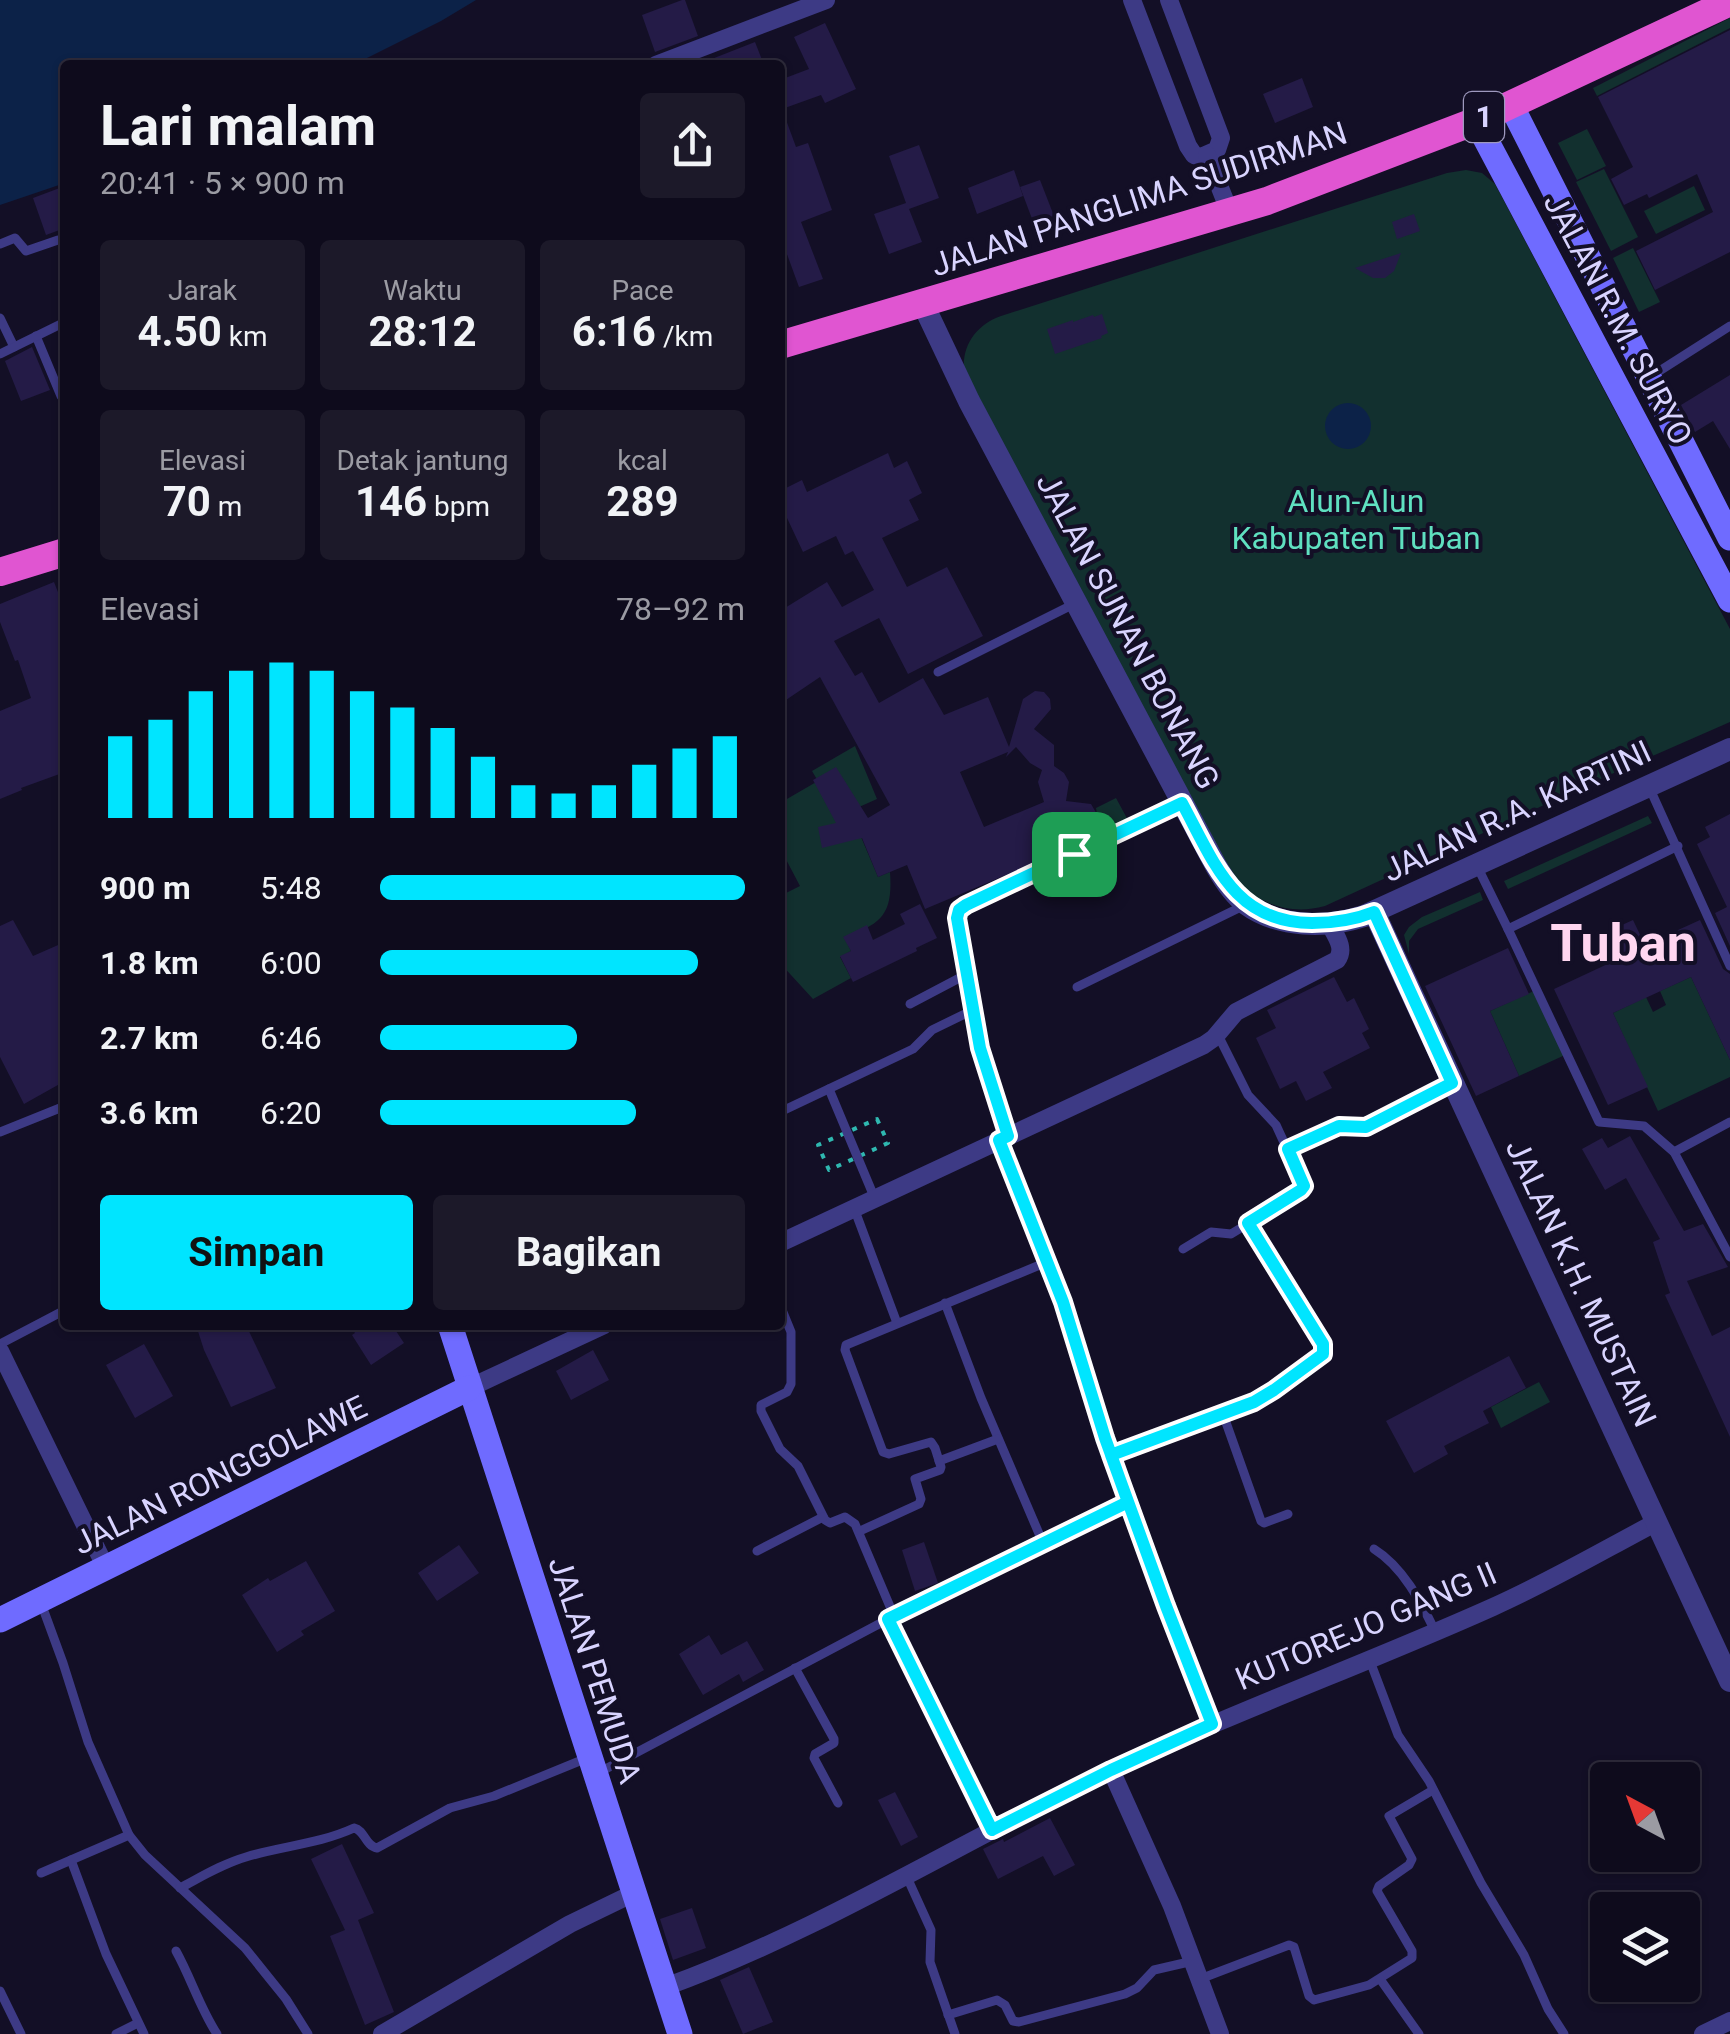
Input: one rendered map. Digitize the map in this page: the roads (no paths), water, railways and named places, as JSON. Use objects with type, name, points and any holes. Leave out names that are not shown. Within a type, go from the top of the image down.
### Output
[{"type":"highway","name":"JALAN PANGLIMA SUDIRMAN","points":[[785,344],[1230,213],[1327,179],[1476,121],[1730,2]]},
{"type":"highway","points":[[0,572],[60,554]]},
{"type":"main road","name":"JALAN R.M. SURYO","points":[[1511,105],[1730,538]]},
{"type":"main road","name":"JALAN R.M. SURYO","points":[[1476,121],[1730,600]]},
{"type":"main road","points":[[1493,154],[1528,138]]},
{"type":"main road","points":[[1621,393],[1648,379]]},
{"type":"main road","name":"JALAN PEMUDA","points":[[452,1330],[680,2034]]},
{"type":"main road","name":"JALAN RONGGOLAWE","points":[[0,1620],[469,1388]]},
{"type":"street","points":[[667,60],[791,6],[826,0]]},
{"type":"street","points":[[1166,0],[1221,138],[1217,150],[1194,155],[1188,146],[1134,5],[1166,0]]},
{"type":"street","points":[[1207,155],[1230,213]]},
{"type":"street","name":"JALAN SUNAN BONANG","points":[[923,304],[958,380],[1182,803],[1225,880],[1247,904]]},
{"type":"street","name":"JALAN R.A. KARTINI","points":[[1329,923],[1374,912],[1730,749]]},
{"type":"street","points":[[785,1241],[1204,1044],[1236,1012],[1337,960],[1342,948],[1329,923],[1283,920],[1247,904]]},
{"type":"street","name":"JALAN K.H. MUSTAIN","points":[[1374,912],[1730,1680]]},
{"type":"street","points":[[469,1388],[590,1330]]},
{"type":"street","points":[[0,1348],[8,1388],[106,1568]]},
{"type":"street","name":"KUTOREJO GANG II","points":[[664,1987],[735,1961],[1111,1770],[1511,1598],[1655,1522]]},
{"type":"street","points":[[1111,1770],[1156,1868],[1220,2034]]},
{"type":"street","points":[[382,2034],[556,1931],[634,1893]]},
{"type":"street","points":[[1703,2034],[1730,2021]]},
{"type":"lane","points":[[0,244],[15,238],[26,251],[60,241]]},
{"type":"lane","points":[[0,318],[14,347]]},
{"type":"lane","points":[[0,354],[60,324]]},
{"type":"lane","points":[[1648,379],[1730,326]]},
{"type":"lane","points":[[36,336],[60,394]]},
{"type":"lane","points":[[938,672],[1076,603]]},
{"type":"lane","points":[[1649,786],[1730,966]]},
{"type":"lane","points":[[1182,803],[961,907],[957,918],[984,1062],[1004,1138],[1063,1302],[1111,1455],[1212,1724]]},
{"type":"lane","points":[[1508,929],[1678,846]]},
{"type":"lane","points":[[1477,865],[1599,1122],[1644,1126],[1674,1152],[1730,1257]]},
{"type":"lane","points":[[1076,987],[1247,904]]},
{"type":"lane","points":[[910,1004],[967,974]]},
{"type":"lane","points":[[785,1110],[913,1049],[932,1030],[973,1010]]},
{"type":"lane","points":[[1183,1249],[1212,1232],[1230,1234],[1304,1186],[1276,1125],[1248,1095],[1218,1034]]},
{"type":"lane","points":[[1288,1149],[1339,1126],[1366,1127],[1452,1083]]},
{"type":"lane","points":[[829,1089],[875,1198]]},
{"type":"lane","points":[[0,1132],[60,1108]]},
{"type":"lane","points":[[1674,1152],[1730,1122]]},
{"type":"lane","points":[[854,1208],[897,1323]]},
{"type":"lane","points":[[1111,1455],[1264,1396],[1324,1351],[1248,1223]]},
{"type":"lane","points":[[860,1531],[919,1504],[915,1480],[940,1470],[940,1461],[931,1442],[884,1453],[846,1344],[1048,1262]]},
{"type":"lane","points":[[945,1304],[1043,1542]]},
{"type":"lane","points":[[0,1348],[60,1313]]},
{"type":"lane","points":[[785,1317],[791,1332],[791,1384],[786,1392],[760,1409],[782,1452],[798,1466],[823,1517],[830,1523],[848,1518],[860,1531],[891,1618],[992,1830]]},
{"type":"lane","points":[[1223,1414],[1261,1521],[1288,1514]]},
{"type":"lane","points":[[940,1461],[998,1439]]},
{"type":"lane","points":[[180,1888],[237,1860],[322,1842],[354,1828],[377,1848],[450,1808],[592,1766],[1128,1502]]},
{"type":"lane","points":[[757,1551],[823,1517]]},
{"type":"lane","points":[[1374,1549],[1397,1569],[1435,1631]]},
{"type":"lane","points":[[40,1601],[88,1742],[130,1835],[145,1855],[245,1948],[308,2034]]},
{"type":"lane","points":[[1369,1658],[1398,1736],[1433,1790],[1564,2034]]},
{"type":"lane","points":[[795,1668],[834,1739],[814,1758],[838,1803]]},
{"type":"lane","points":[[1200,1979],[1289,1945],[1294,1947],[1312,2000],[1365,1986],[1413,1956],[1376,1891],[1412,1859],[1388,1816],[1433,1790]]},
{"type":"lane","points":[[42,1873],[130,1835]]},
{"type":"lane","points":[[71,1860],[106,1954],[144,2034]]},
{"type":"lane","points":[[906,1875],[931,1930],[930,1962],[955,2034]]},
{"type":"lane","points":[[176,1951],[218,2034]]},
{"type":"lane","points":[[948,2015],[997,2000],[1005,2004],[1013,2021],[1019,2022],[1126,1994],[1154,1970],[1193,1961]]},
{"type":"lane","points":[[1380,1979],[1418,2034]]},
{"type":"lane","points":[[0,1991],[21,2034]]},
{"type":"lane","points":[[116,2034],[138,2023]]},
{"type":"water","points":[[0,0],[476,0],[363,60],[60,60],[60,185],[0,205]]},
{"type":"water","points":[[1348,403],[1364,410],[1371,426],[1364,442],[1348,449],[1332,442],[1325,426],[1332,410]]},
{"type":"district","name":"Tuban","points":[[1623,943]]},
{"type":"park label","name":"Alun-Alun Kabupaten Tuban","points":[[1356,520]]}]
